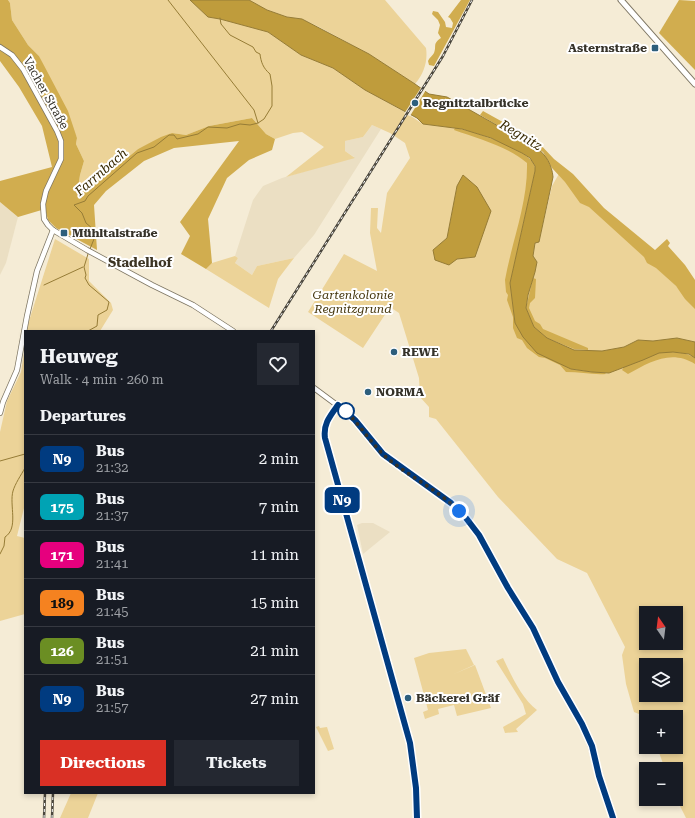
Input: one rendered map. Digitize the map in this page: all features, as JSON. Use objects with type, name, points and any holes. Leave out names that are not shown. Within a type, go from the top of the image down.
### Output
[{"type":"main road","points":[[621,0],[695,84]]},
{"type":"street","name":"Vacher Straße","points":[[0,47],[12,55],[23,69],[61,141],[61,159],[46,191],[43,204],[44,219],[53,230]]},
{"type":"street","points":[[24,330],[37,271],[53,230],[152,285],[193,305],[231,330]]},
{"type":"street","points":[[0,413],[3,402],[17,370],[24,332]]},
{"type":"street","points":[[315,389],[338,405],[355,420],[383,454],[451,503],[466,518],[479,535],[508,588],[533,628],[558,682],[582,724],[592,746],[599,776],[613,818]]},
{"type":"street","points":[[338,405],[326,422],[325,438],[410,743],[416,788],[417,818]]},
{"type":"shaded area","points":[[0,0],[8,0],[10,3],[12,20],[28,45],[39,56],[68,111],[77,138],[76,144],[84,161],[78,188],[86,192],[138,149],[172,133],[186,135],[209,126],[252,118],[266,134],[275,139],[272,150],[249,160],[227,178],[208,219],[212,263],[206,269],[181,254],[190,236],[180,222],[239,141],[174,148],[144,161],[106,191],[94,205],[97,250],[56,228],[48,220],[45,209],[18,217],[0,202],[0,181],[52,167],[42,126],[19,87],[0,61]]},
{"type":"shaded area","points":[[190,0],[249,0],[267,10],[287,17],[302,19],[369,54],[429,94],[447,97],[537,148],[548,161],[553,177],[539,242],[535,243],[533,256],[537,262],[526,308],[534,327],[547,338],[574,350],[602,351],[624,347],[638,340],[653,341],[677,338],[695,342],[695,358],[689,354],[673,352],[659,353],[609,373],[571,369],[537,353],[523,337],[515,323],[510,283],[535,171],[535,166],[530,158],[491,138],[462,129],[423,124],[417,118],[365,90],[333,68],[301,55],[268,32],[208,17]]},
{"type":"shaded area","points":[[461,0],[470,0],[434,66],[429,65],[428,61],[435,51],[438,40],[441,38],[438,33],[440,25],[438,20],[432,14],[433,11],[438,12],[445,22],[446,27],[452,28],[453,23],[448,17]]},
{"type":"shaded area","points":[[679,0],[695,1],[695,70],[659,33]]},
{"type":"shaded area","points":[[483,111],[537,141],[554,159],[573,174],[604,208],[655,250],[667,239],[670,243],[668,246],[685,265],[695,280],[695,309],[685,299],[676,286],[656,268],[647,263],[644,257],[589,207],[580,203],[565,182],[552,168],[543,152],[480,115]]},
{"type":"shaded area","points":[[372,125],[381,129],[314,235],[294,258],[257,266],[252,275],[235,263],[238,258],[235,256],[253,200],[263,186],[282,178],[354,157],[345,151],[345,141],[363,137]]},
{"type":"shaded area","points":[[455,128],[462,129],[507,145],[526,155],[535,166],[510,283],[515,323],[571,369],[606,374],[566,372],[560,365],[545,358],[539,357],[527,348],[522,340],[517,338],[513,328],[513,317],[507,300],[508,295],[506,292],[505,280],[525,193],[527,163],[502,147],[454,130]]},
{"type":"shaded area","points":[[463,175],[477,187],[491,211],[475,257],[457,259],[449,265],[435,260],[433,250],[447,238],[457,186]]},
{"type":"shaded area","points":[[0,202],[18,217],[6,263],[0,275]]},
{"type":"shaded area","points":[[533,278],[536,279],[535,298],[530,303],[529,308],[535,321],[540,324],[543,329],[588,348],[588,350],[574,349],[547,338],[534,327],[526,308]]},
{"type":"shaded area","points":[[659,352],[678,352],[687,354],[695,358],[695,364],[686,360],[669,357],[644,365],[628,374],[622,370],[624,367]]},
{"type":"shaded area","points":[[362,523],[373,523],[390,532],[363,554],[357,525]]},
{"type":"green space","name":"Gartenkolonie Regnitzgrund","points":[[8,0],[190,0],[208,17],[268,32],[301,55],[333,68],[365,90],[423,124],[462,129],[491,138],[522,153],[535,166],[521,232],[515,323],[571,369],[592,372],[643,361],[673,352],[689,354],[695,358],[695,818],[686,818],[680,806],[683,806],[683,762],[662,762],[660,754],[683,754],[683,710],[639,710],[639,714],[634,712],[626,684],[622,655],[625,647],[587,573],[557,559],[498,497],[436,419],[429,417],[429,407],[420,397],[419,378],[399,313],[390,307],[363,348],[308,312],[344,254],[377,271],[370,233],[371,208],[378,208],[377,228],[381,233],[387,193],[410,158],[405,143],[390,133],[372,125],[363,137],[345,141],[345,151],[355,158],[286,177],[324,147],[302,132],[293,133],[275,139],[266,134],[252,118],[209,126],[186,135],[172,133],[138,149],[86,192],[78,188],[84,161],[76,144],[77,138],[39,56],[28,45],[12,20],[10,3]],"holes":[[[457,186],[475,257],[457,259],[433,250],[447,238]]]},
{"type":"green space","points":[[249,0],[385,0],[426,48],[426,62],[423,72],[415,84],[369,54],[319,27],[302,19],[288,17],[267,10]]},
{"type":"green space","points":[[560,172],[610,225],[675,285],[695,307],[695,342],[677,338],[653,341],[638,340],[624,347],[602,351],[574,350],[547,338],[534,327],[526,308],[537,262],[533,256],[535,243],[539,242],[552,186]]},
{"type":"green space","points":[[55,239],[89,259],[89,281],[111,303],[113,310],[101,330],[27,330]]},
{"type":"green space","points":[[235,256],[238,258],[235,263],[252,275],[257,266],[294,258],[278,279],[269,308],[206,269],[212,263]]},
{"type":"green space","points":[[24,353],[24,508],[17,536],[24,538],[24,614],[0,621],[0,432],[7,401],[21,372]]},
{"type":"green space","points":[[466,649],[474,665],[454,674],[475,665],[491,708],[457,716],[454,705],[438,709],[439,714],[425,719],[423,712],[428,710],[414,658],[429,653]]},
{"type":"green space","points":[[503,658],[513,679],[526,700],[537,710],[516,729],[518,732],[505,733],[503,727],[526,714],[523,704],[496,661]]},
{"type":"green space","points":[[319,726],[320,728],[327,727],[334,749],[328,751],[316,727]]},
{"type":"green space","points":[[71,794],[98,794],[88,818],[60,818]]},
{"type":"pier","points":[[422,86],[426,90],[410,116],[404,114]]},
{"type":"waterway","points":[[168,0],[254,110],[258,123]]},
{"type":"waterway","name":"Farrnbach","points":[[90,249],[94,239],[93,229],[86,223],[82,213],[74,205],[85,201],[88,196],[137,153],[154,147],[169,135],[174,135],[177,139],[198,134],[208,127],[227,128],[240,124],[250,125],[258,123],[264,119],[272,106],[272,86],[270,74],[263,65],[260,54],[256,52],[253,47],[230,35],[221,24],[220,18]]},
{"type":"waterway","name":"Farrnbach","points":[[88,254],[84,267],[86,275],[85,278],[89,285],[109,302],[107,310],[98,315],[97,326],[90,330]]},
{"type":"waterway","points":[[44,285],[83,267]]},
{"type":"waterway","points":[[0,461],[24,454]]},
{"type":"waterway","name":"Farrnbach","points":[[0,554],[4,546],[5,537],[12,528],[13,491],[24,470]]},
{"type":"railway","points":[[272,330],[443,56],[472,0]]},
{"type":"railway","points":[[44,818],[45,794]]},
{"type":"railway","points":[[52,818],[53,794]]},
{"type":"bus line","name":"N9","points":[[417,818],[416,788],[410,743],[325,438],[326,422],[338,405],[355,420],[383,454],[392,462],[442,495],[451,503],[473,526],[484,542],[508,588],[533,628],[558,682],[588,736],[613,818]]},
{"type":"place","name":"Asternstraße","points":[[655,48]]},
{"type":"place","name":"Regnitztalbrücke","points":[[415,103]]},
{"type":"place","name":"Mühltalstraße","points":[[64,233]]},
{"type":"place","name":"REWE","points":[[394,352]]},
{"type":"place","name":"NORMA","points":[[368,392]]},
{"type":"place","name":"Bäckerei Gräf","points":[[408,698]]},
{"type":"district","name":"Stadelhof","points":[[140,262]]},
{"type":"route","points":[[346,411],[344,410],[355,420],[383,454],[392,462],[442,495],[459,511]]},
{"type":"water label","name":"Regnitz","points":[[521,135]]}]
